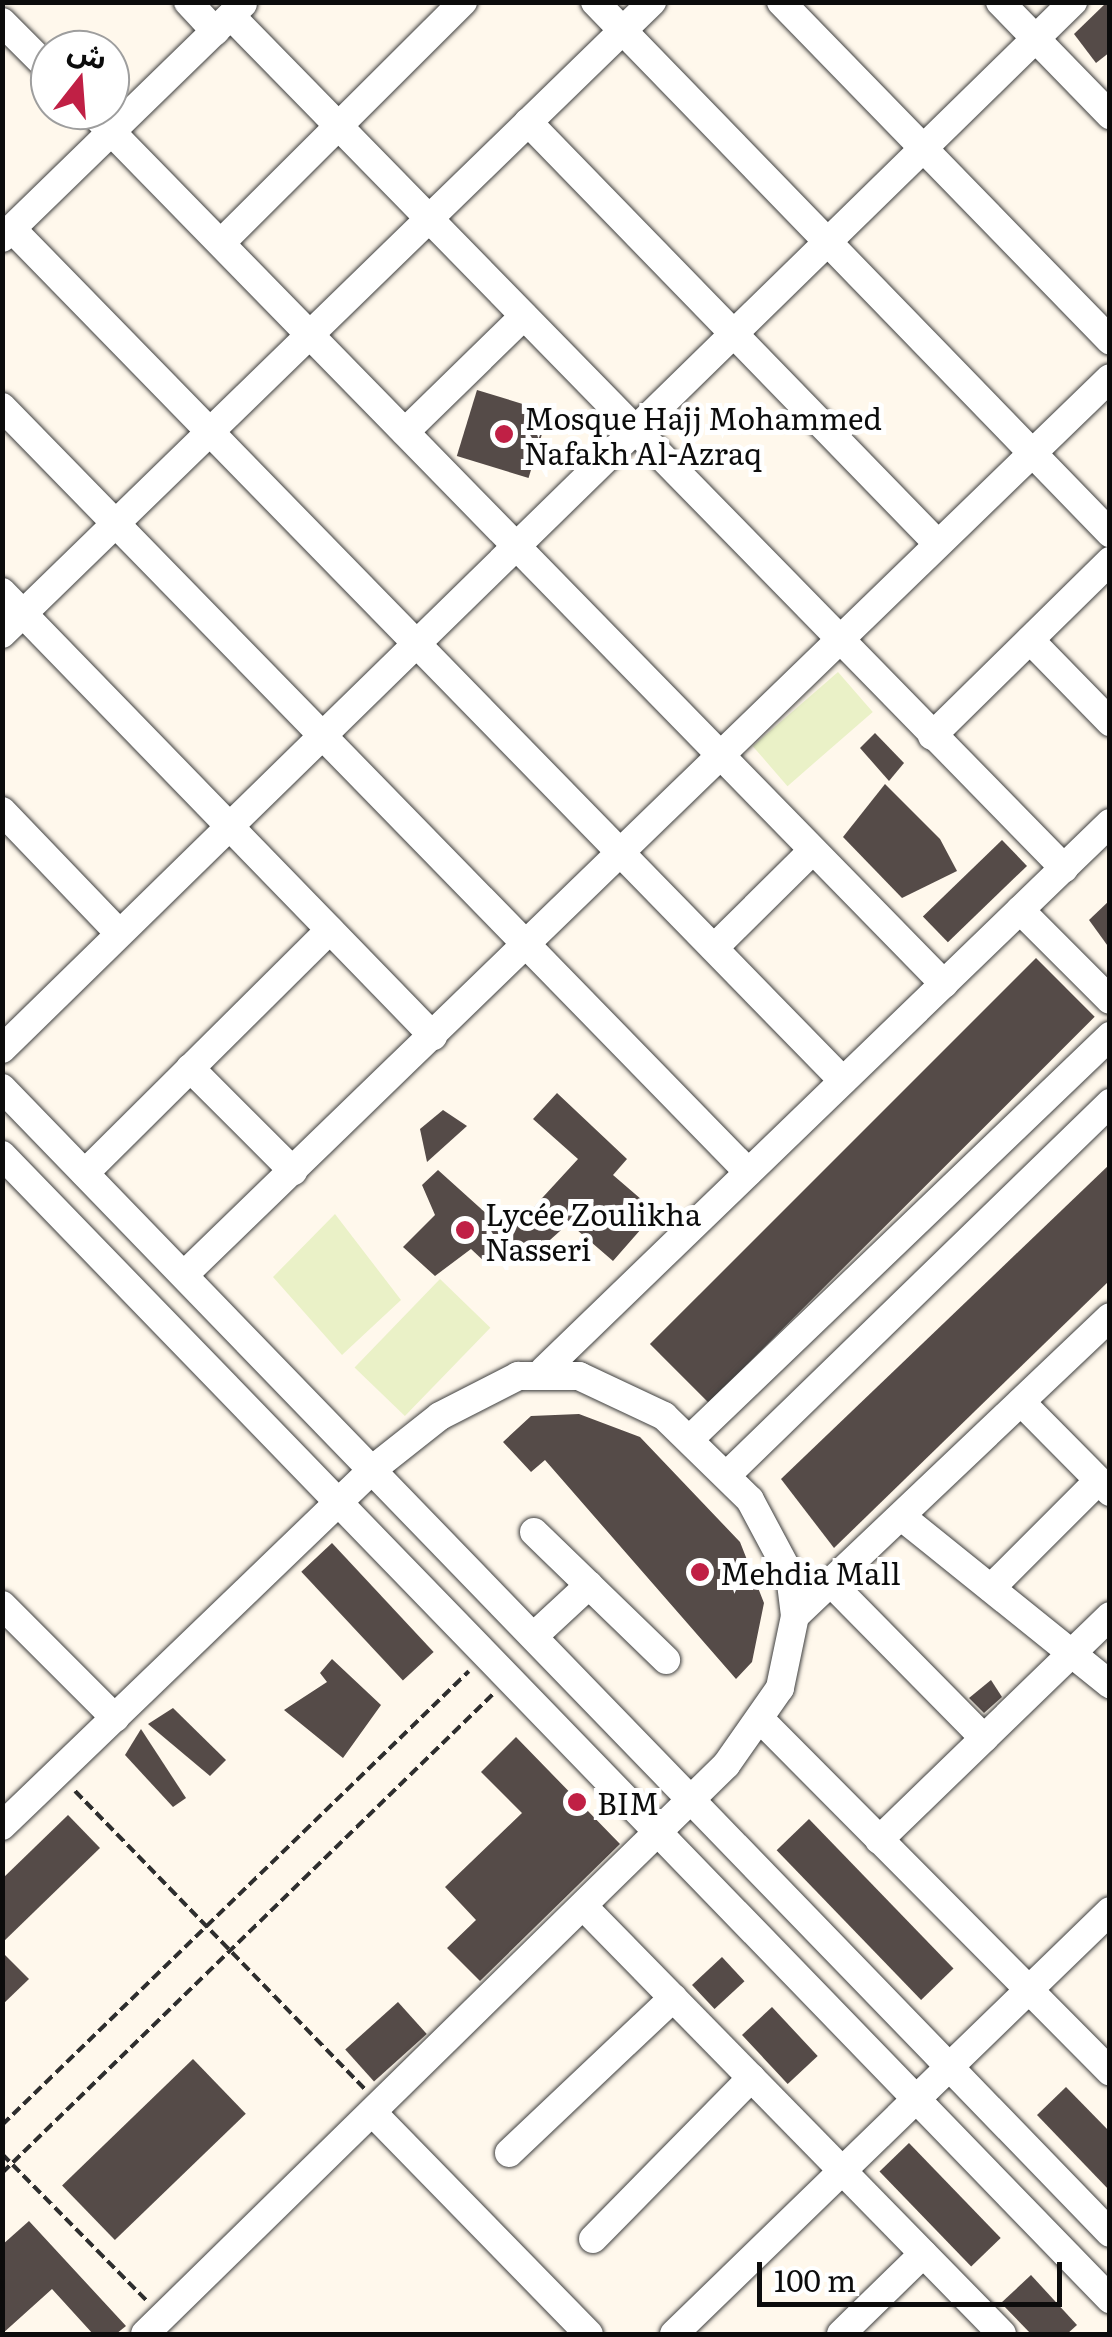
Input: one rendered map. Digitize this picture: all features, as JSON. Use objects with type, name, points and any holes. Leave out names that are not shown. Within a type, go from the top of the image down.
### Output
[{"type":"street","points":[[188,2],[230,16],[1064,868]]},
{"type":"street","points":[[221,243],[462,2]]},
{"type":"street","points":[[595,2],[1110,533]]},
{"type":"street","points":[[2,634],[652,2]]},
{"type":"street","points":[[781,2],[1110,340]]},
{"type":"street","points":[[1000,2],[1110,115]]},
{"type":"street","points":[[2,1049],[412,640],[1072,2]]},
{"type":"street","points":[[230,16],[7,233],[210,430],[843,1081]]},
{"type":"street","points":[[5,30],[30,52]]},
{"type":"street","points":[[528,122],[938,544]]},
{"type":"street","points":[[112,132],[944,984]]},
{"type":"street","points":[[405,432],[524,316]]},
{"type":"street","points":[[184,1276],[1110,378]]},
{"type":"street","points":[[2,407],[748,1172]]},
{"type":"street","points":[[932,736],[1110,560]]},
{"type":"street","points":[[2,592],[433,1036]]},
{"type":"street","points":[[1030,640],[1110,722]]},
{"type":"street","points":[[2,811],[118,932]]},
{"type":"street","points":[[2,1826],[373,1468],[471,1397],[544,1370],[1110,823]]},
{"type":"street","points":[[714,948],[813,850]]},
{"type":"street","points":[[1020,910],[1110,1000]]},
{"type":"street","points":[[85,1173],[330,930]]},
{"type":"street","points":[[691,1438],[1110,1036]]},
{"type":"street","points":[[190,1068],[293,1171]]},
{"type":"street","points":[[2,1088],[1110,2233]]},
{"type":"street","points":[[728,1474],[1110,1102]]},
{"type":"street","points":[[2,1155],[1110,2299]]},
{"type":"street","points":[[795,1616],[1110,1317]]},
{"type":"street","points":[[154,2326],[692,1801],[762,1721],[780,1688],[795,1616],[784,1560],[728,1474],[691,1438],[623,1392],[544,1370]]},
{"type":"street","points":[[991,1588],[1104,1486],[1021,1402]]},
{"type":"street","points":[[902,1518],[1110,1684]]},
{"type":"street","points":[[534,1532],[666,1660]]},
{"type":"street","points":[[831,1583],[984,1738]]},
{"type":"street","points":[[534,1636],[589,1585]]},
{"type":"street","points":[[2,1605],[115,1718]]},
{"type":"street","points":[[879,1840],[1110,1616]]},
{"type":"street","points":[[762,1721],[1108,2068]]},
{"type":"street","points":[[585,1908],[1002,2334]]},
{"type":"street","points":[[674,2334],[1110,1911]]},
{"type":"street","points":[[509,2153],[672,1998]]},
{"type":"street","points":[[593,2239],[751,2078]]},
{"type":"street","points":[[377,2110],[589,2334]]},
{"type":"street","points":[[840,2334],[923,2254]]},
{"type":"path","points":[[2,2125],[486,1654]]},
{"type":"path","points":[[2,2173],[510,1678]]},
{"type":"path","points":[[58,1774],[230,1950],[377,2110]]},
{"type":"path","points":[[2,2154],[154,2326]]},
{"type":"green space","points":[[838,672],[873,712],[787,786],[753,746]]},
{"type":"green space","points":[[335,1214],[401,1300],[342,1355],[273,1277]]},
{"type":"green space","points":[[440,1279],[490,1328],[405,1416],[355,1367]]},
{"type":"building","points":[[1107,2],[1110,52],[1096,63],[1074,34]]},
{"type":"building","name":"Mosque Hajj Mohammed Nafakh Al-Azraq","points":[[477,390],[549,412],[529,478],[457,456]]},
{"type":"building","points":[[875,733],[904,763],[889,781],[860,748]]},
{"type":"building","points":[[885,784],[940,839],[957,871],[902,898],[843,837]]},
{"type":"building","points":[[1002,840],[1027,866],[948,942],[923,916]]},
{"type":"building","points":[[1110,900],[1110,949],[1089,920]]},
{"type":"building","points":[[1036,958],[1095,1017],[709,1403],[650,1344]]},
{"type":"building","points":[[557,1093],[627,1159],[613,1175],[656,1212],[613,1261],[569,1223],[522,1265],[501,1247],[486,1263],[471,1249],[435,1276],[403,1247],[435,1215],[422,1185],[438,1170],[509,1234],[578,1159],[533,1119]]},
{"type":"building","points":[[443,1110],[467,1126],[427,1162],[420,1129]]},
{"type":"building","points":[[1110,1164],[1110,1280],[834,1548],[781,1479]]},
{"type":"building","name":"Mehdia Mall","points":[[579,1414],[640,1437],[740,1542],[764,1603],[752,1662],[736,1679],[545,1460],[531,1472],[503,1442],[531,1416]]},
{"type":"building","points":[[332,1543],[434,1652],[403,1681],[301,1572]]},
{"type":"building","points":[[332,1659],[381,1705],[343,1758],[284,1710],[327,1682],[320,1673]]},
{"type":"building","points":[[991,1680],[1002,1697],[984,1713],[969,1698]]},
{"type":"building","points":[[173,1708],[226,1760],[210,1776],[148,1724]]},
{"type":"building","points":[[141,1729],[186,1798],[173,1807],[125,1755]]},
{"type":"building","points":[[516,1737],[620,1844],[480,1981],[447,1948],[476,1920],[445,1887],[522,1813],[481,1772]]},
{"type":"building","points":[[68,1815],[100,1848],[2,1943],[2,1879]]},
{"type":"building","points":[[809,1819],[953,1969],[921,2000],[777,1850]]},
{"type":"building","points":[[2,1952],[29,1979],[2,2005]]},
{"type":"building","points":[[722,1957],[745,1981],[715,2009],[692,1985]]},
{"type":"building","points":[[398,2002],[427,2034],[374,2081],[345,2050]]},
{"type":"building","points":[[772,2007],[818,2056],[788,2084],[742,2035]]},
{"type":"building","points":[[193,2059],[246,2114],[115,2240],[62,2185]]},
{"type":"building","points":[[1066,2087],[1110,2132],[1110,2191],[1037,2115]]},
{"type":"building","points":[[909,2143],[1001,2238],[971,2266],[880,2171]]},
{"type":"building","points":[[29,2221],[126,2326],[116,2334],[93,2334],[52,2289],[2,2334],[2,2245]]},
{"type":"building","points":[[1031,2275],[1077,2325],[1067,2334],[1031,2334],[1001,2303]]},
{"type":"place","name":"Mosque Hajj Mohammed Nafakh Al-Azraq","points":[[504,434]]},
{"type":"place","name":"Lycée Zoulikha Nasseri","points":[[465,1230]]},
{"type":"place","name":"Mehdia Mall","points":[[700,1572]]},
{"type":"place","name":"BIM","points":[[577,1802]]}]
